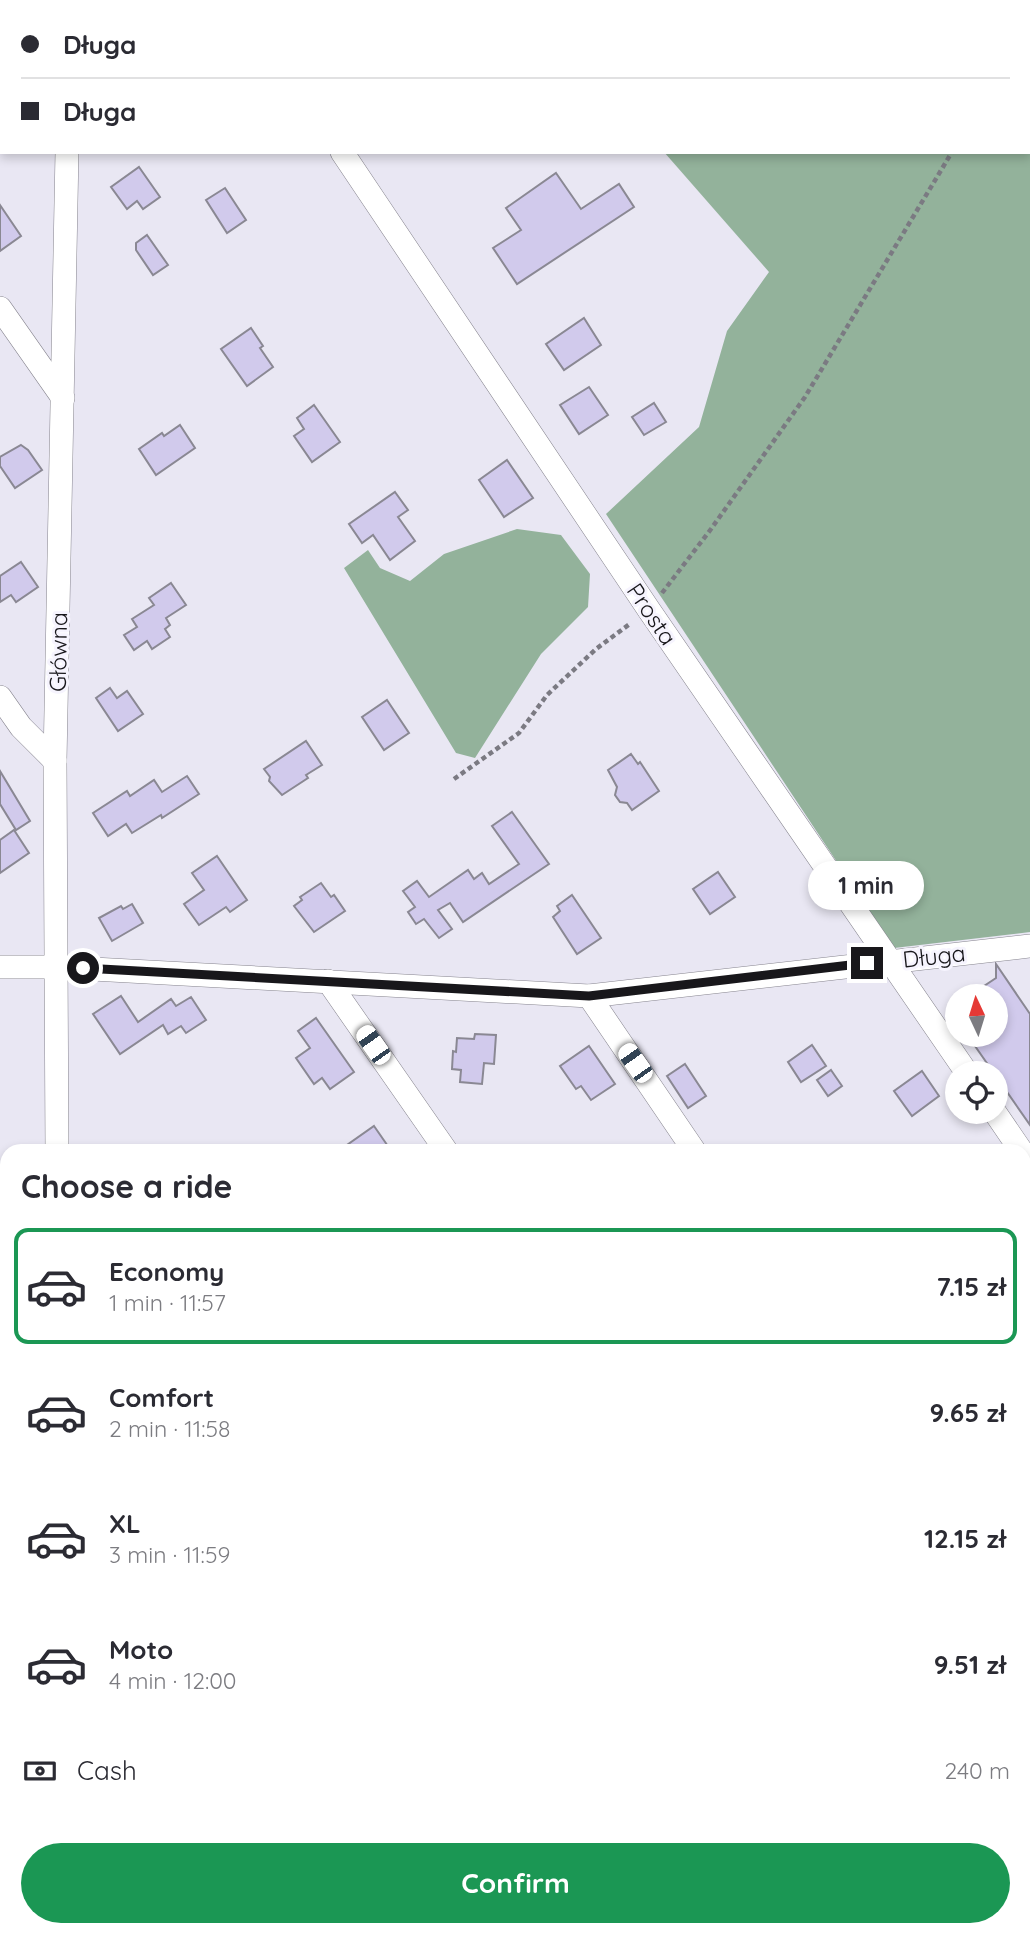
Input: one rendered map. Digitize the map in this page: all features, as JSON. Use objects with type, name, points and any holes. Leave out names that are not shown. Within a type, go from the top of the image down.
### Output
[{"type":"street","name":"Główna","points":[[57,1144],[55,761],[66,154]]},
{"type":"street","name":"Prosta","points":[[343,154],[649,610],[959,1061]]},
{"type":"street","points":[[0,308],[63,398]]},
{"type":"street","points":[[0,697],[21,727],[55,761]]},
{"type":"street","name":"Długa","points":[[0,967],[56,967],[589,996],[1030,946]]},
{"type":"street","points":[[328,981],[441,1144]]},
{"type":"street","points":[[589,996],[690,1144]]},
{"type":"street","points":[[1003,1124],[1017,1144]]},
{"type":"path","points":[[454,779],[519,733],[547,695],[596,649],[649,610],[711,529],[805,397],[951,154]]},
{"type":"green space","points":[[666,154],[1030,154],[1030,932],[894,948],[606,514],[699,427],[727,331],[769,272]]},
{"type":"green space","points":[[517,529],[561,535],[590,574],[588,607],[541,654],[475,758],[456,753],[344,568],[368,550],[380,568],[410,581],[444,554]]},
{"type":"building","points":[[139,167],[160,197],[143,209],[137,201],[127,209],[111,187]]},
{"type":"building","points":[[556,173],[581,209],[619,184],[634,207],[517,284],[493,248],[521,230],[506,208]]},
{"type":"building","points":[[225,188],[246,220],[227,233],[206,200]]},
{"type":"building","points":[[0,205],[21,236],[0,251]]},
{"type":"building","points":[[147,235],[168,265],[153,275],[136,250],[136,243]]},
{"type":"building","points":[[584,318],[601,345],[564,370],[546,344]]},
{"type":"building","points":[[251,328],[273,367],[247,386],[221,349]]},
{"type":"building","points":[[589,387],[608,415],[579,434],[560,405]]},
{"type":"building","points":[[654,403],[666,422],[644,435],[632,417]]},
{"type":"building","points":[[314,405],[340,442],[312,462],[294,436],[304,429],[297,418]]},
{"type":"building","points":[[180,425],[195,448],[156,475],[139,449],[162,433],[164,436]]},
{"type":"building","points":[[21,445],[28,450],[42,470],[15,488],[0,466],[0,457]]},
{"type":"building","points":[[507,460],[533,498],[504,517],[479,480]]},
{"type":"building","points":[[395,492],[408,510],[398,517],[415,541],[390,560],[373,535],[362,543],[349,524]]},
{"type":"building","points":[[21,562],[38,587],[16,602],[11,595],[0,602],[0,576]]},
{"type":"building","points":[[171,583],[186,605],[166,618],[170,625],[165,629],[170,637],[152,649],[147,641],[134,650],[124,635],[137,627],[132,619],[154,605],[149,598]]},
{"type":"building","points":[[110,688],[117,698],[127,691],[143,714],[118,731],[96,698]]},
{"type":"building","points":[[387,700],[409,733],[384,750],[362,717]]},
{"type":"building","points":[[306,741],[322,765],[282,795],[269,781],[270,777],[264,769]]},
{"type":"building","points":[[631,754],[638,764],[640,762],[659,791],[632,810],[615,795],[617,787],[608,770]]},
{"type":"building","points":[[0,771],[30,821],[16,830],[0,804]]},
{"type":"building","points":[[187,776],[199,794],[162,818],[161,815],[132,833],[126,824],[108,836],[93,813],[127,791],[130,796],[154,780],[162,792]]},
{"type":"building","points":[[512,812],[549,864],[463,922],[450,903],[438,910],[452,929],[439,938],[424,919],[416,924],[408,912],[415,907],[403,891],[417,881],[429,897],[468,870],[474,879],[482,873],[489,884],[519,864],[492,826]]},
{"type":"building","points":[[14,830],[29,853],[0,873],[0,840]]},
{"type":"building","points":[[217,856],[247,900],[230,912],[226,907],[199,925],[184,904],[204,890],[192,873]]},
{"type":"building","points":[[718,872],[735,897],[710,914],[693,889]]},
{"type":"building","points":[[321,883],[345,911],[314,932],[294,906],[302,900],[300,897]]},
{"type":"building","points":[[572,895],[601,938],[577,954],[553,917],[560,911],[557,906]]},
{"type":"building","points":[[132,904],[143,923],[112,941],[99,918],[121,906],[123,909]]},
{"type":"building","points":[[996,964],[1030,1014],[1030,1125],[1008,1093],[1008,1061],[985,1061],[976,1047],[1008,1047],[1008,984],[987,984],[996,978]]},
{"type":"building","points":[[121,996],[138,1022],[171,999],[176,1006],[191,997],[206,1020],[186,1033],[181,1026],[168,1034],[163,1025],[120,1054],[93,1014]]},
{"type":"building","points":[[316,1018],[354,1072],[330,1089],[322,1078],[314,1084],[296,1058],[310,1048],[298,1031]]},
{"type":"building","points":[[475,1034],[496,1035],[494,1064],[484,1063],[482,1084],[460,1082],[461,1070],[452,1069],[457,1038],[474,1039]]},
{"type":"building","points":[[812,1045],[826,1066],[801,1082],[788,1062]]},
{"type":"building","points":[[589,1046],[615,1084],[591,1100],[581,1086],[576,1089],[560,1066]]},
{"type":"building","points":[[685,1064],[706,1096],[688,1108],[667,1076]]},
{"type":"building","points":[[831,1070],[842,1086],[828,1096],[817,1080]]},
{"type":"building","points":[[922,1071],[939,1096],[912,1116],[894,1091]]},
{"type":"building","points":[[374,1126],[386,1144],[348,1144]]},
{"type":"route","points":[[83,968],[589,996],[867,963]]}]
